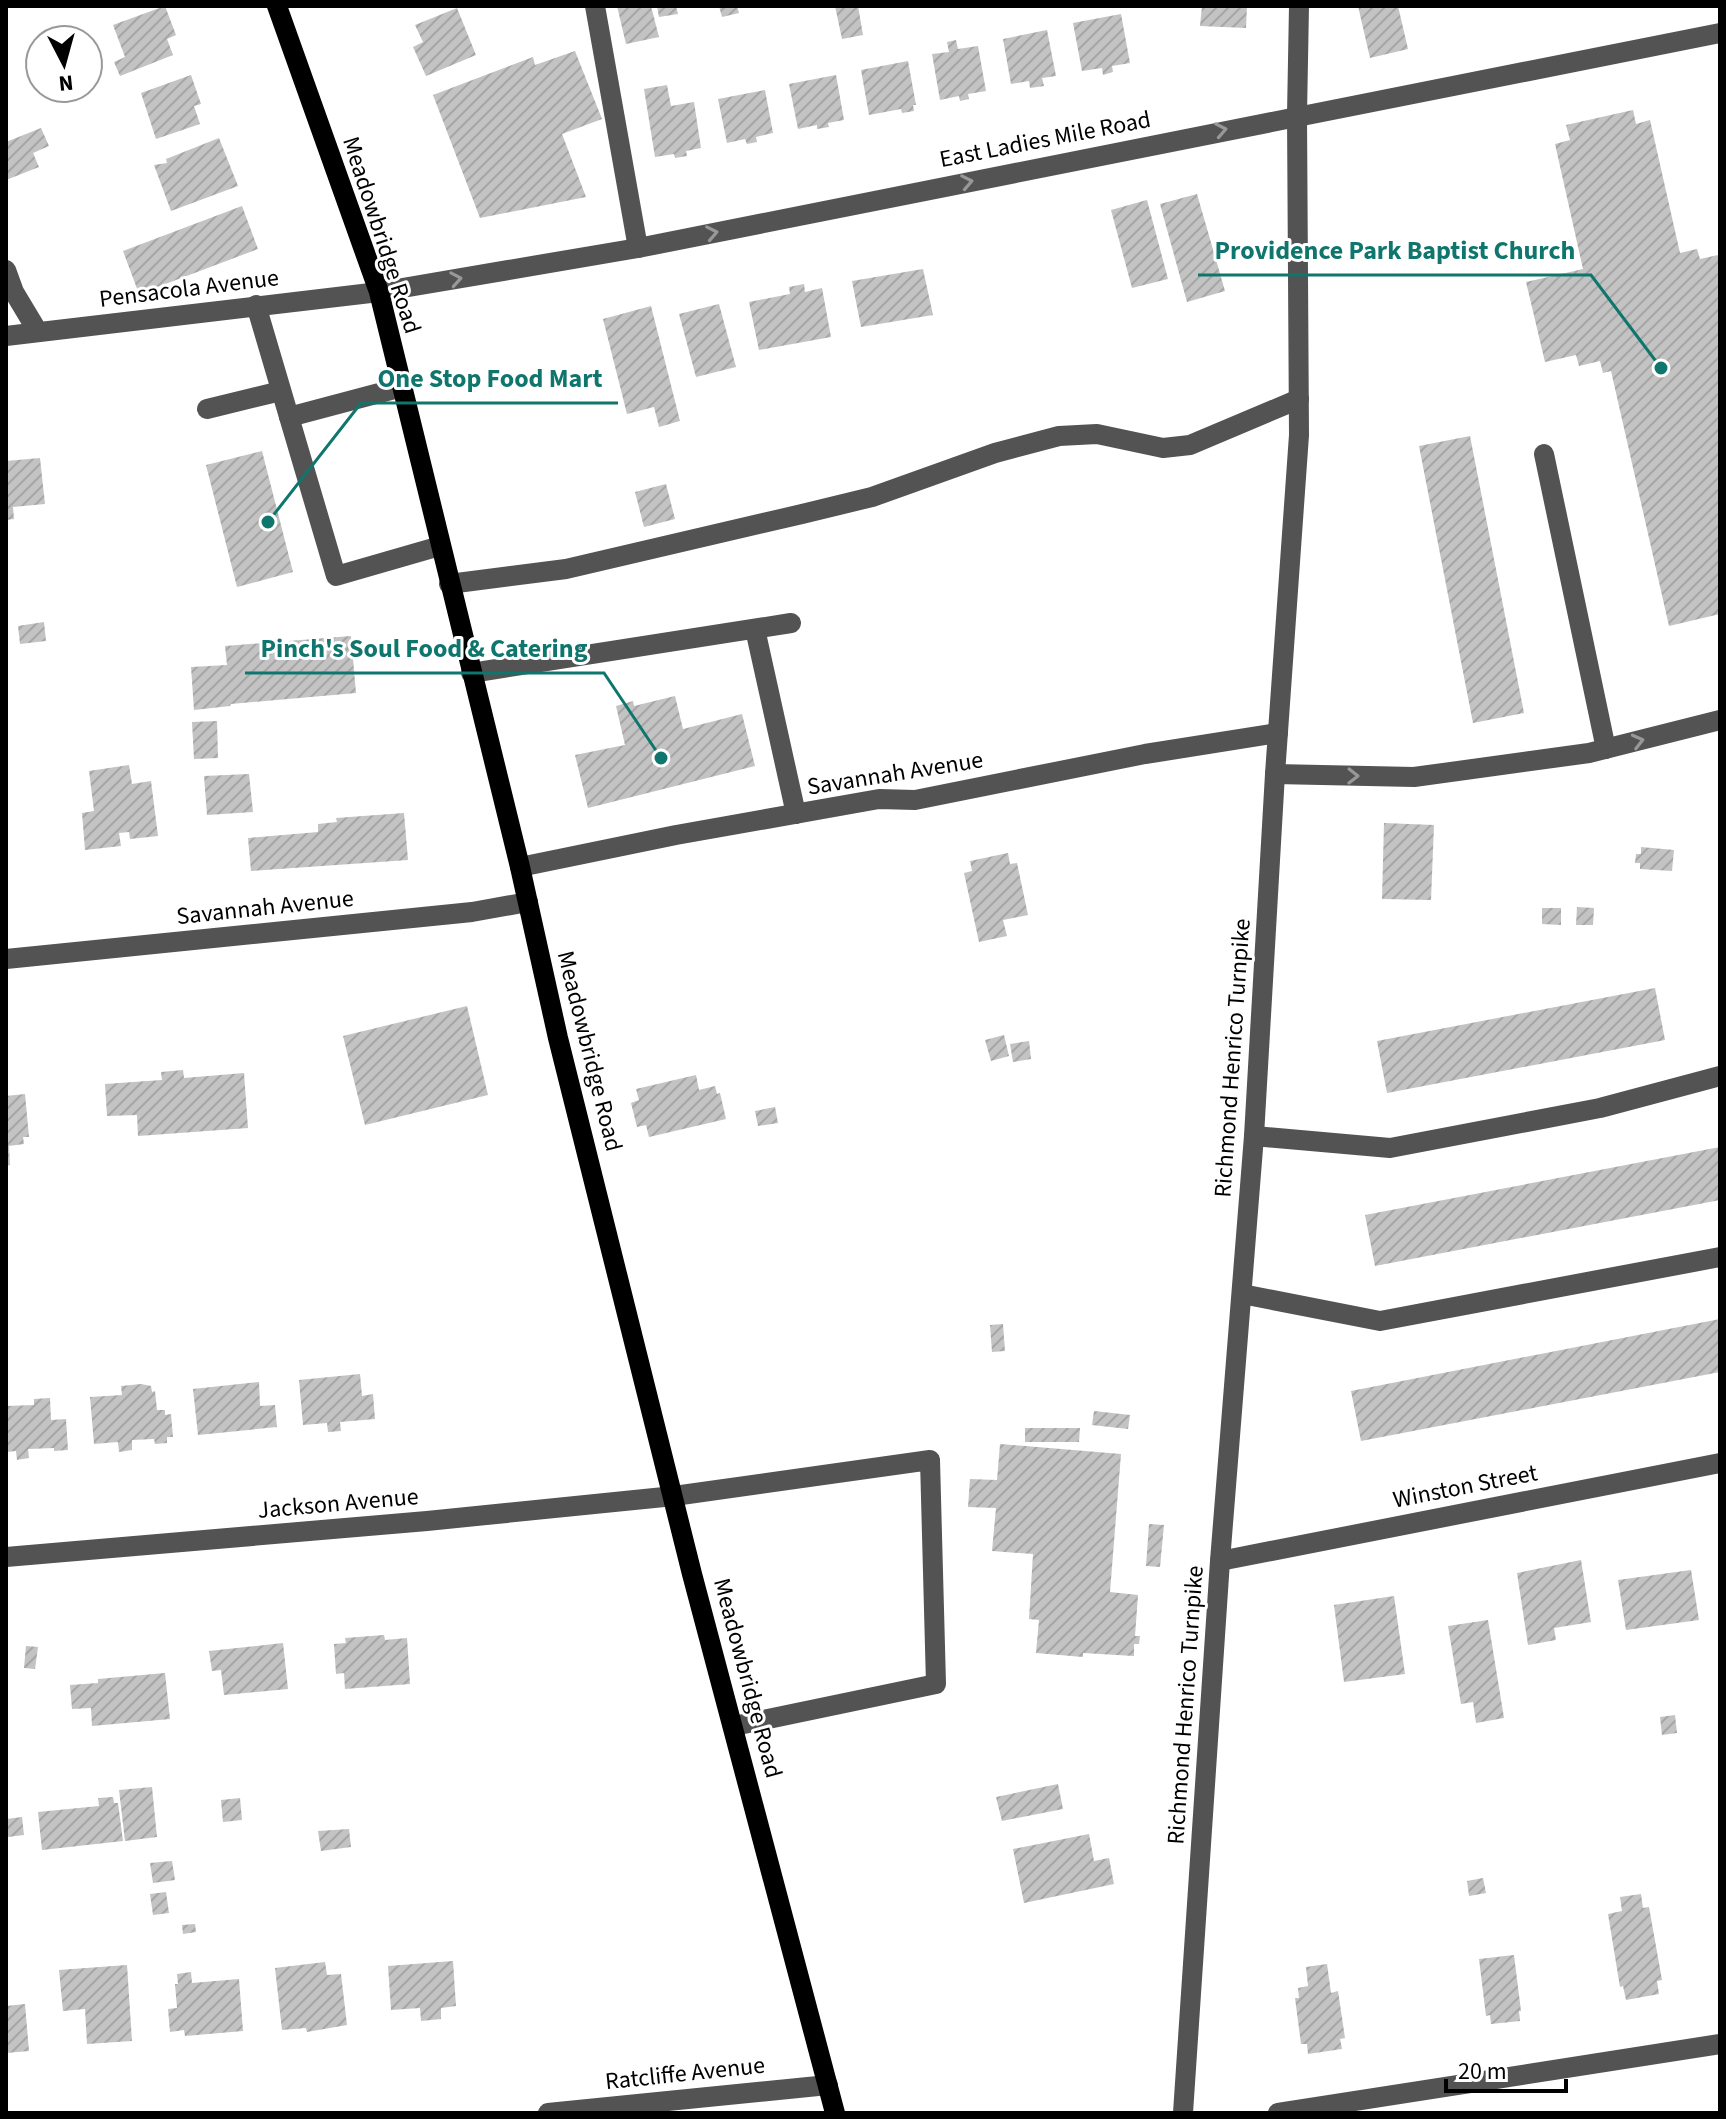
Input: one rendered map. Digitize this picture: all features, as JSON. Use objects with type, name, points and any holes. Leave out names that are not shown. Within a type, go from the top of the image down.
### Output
[{"type":"main road","name":"Meadowbridge Road","points":[[277,6],[379,292],[520,867],[558,1038],[835,2113]]},
{"type":"street","points":[[595,6],[638,248]]},
{"type":"street","name":"Richmond Henrico Turnpike","points":[[1183,2113],[1220,1561],[1254,1136],[1299,435],[1299,6]]},
{"type":"street","name":"East Ladies Mile Road","points":[[379,292],[638,248],[1720,33]]},
{"type":"street","points":[[6,270],[14,292],[38,332]]},
{"type":"street","name":"Pensacola Avenue","points":[[6,336],[379,292]]},
{"type":"street","points":[[256,305],[336,576],[440,546]]},
{"type":"street","points":[[289,417],[402,387]]},
{"type":"street","points":[[207,409],[281,391]]},
{"type":"street","points":[[449,584],[566,569],[802,514],[872,497],[995,453],[1059,436],[1097,434],[1163,448],[1190,445],[1299,399]]},
{"type":"street","points":[[1544,454],[1606,749]]},
{"type":"street","points":[[471,673],[791,623]]},
{"type":"street","points":[[755,629],[796,814]]},
{"type":"street","points":[[1275,774],[1414,777],[1606,749],[1720,720]]},
{"type":"street","name":"Savannah Avenue","points":[[520,867],[879,799],[915,800],[1145,754],[1278,733]]},
{"type":"street","name":"Savannah Avenue","points":[[6,959],[472,912],[528,902]]},
{"type":"street","points":[[1254,1136],[1390,1148],[1600,1108],[1720,1076]]},
{"type":"street","points":[[1242,1294],[1380,1321],[1720,1257]]},
{"type":"street","name":"Jackson Avenue","points":[[6,1557],[442,1520],[674,1496],[930,1460],[936,1684],[734,1726]]},
{"type":"street","name":"Winston Street","points":[[1220,1561],[1720,1463]]},
{"type":"street","points":[[1278,2113],[1720,2044]]},
{"type":"street","name":"Ratcliffe Avenue","points":[[548,2113],[685,2106],[828,2085]]},
{"type":"building","points":[[165,6],[176,35],[167,39],[173,55],[120,76],[114,62],[125,57],[113,25]]},
{"type":"building","points":[[617,6],[651,6],[659,37],[626,44]]},
{"type":"building","points":[[657,6],[676,6],[678,14],[659,17]]},
{"type":"building","points":[[719,6],[737,6],[739,13],[722,17]]},
{"type":"building","points":[[835,6],[858,6],[863,35],[842,39]]},
{"type":"building","points":[[1202,6],[1247,6],[1246,28],[1200,26]]},
{"type":"building","points":[[1358,6],[1398,6],[1408,49],[1370,58]]},
{"type":"building","points":[[457,8],[476,55],[426,76],[413,47],[423,42],[415,25]]},
{"type":"building","points":[[1121,14],[1130,63],[1112,66],[1113,72],[1103,75],[1102,68],[1082,71],[1073,23]]},
{"type":"building","points":[[1047,30],[1056,76],[1042,78],[1044,86],[1030,88],[1029,81],[1011,84],[1003,39]]},
{"type":"building","points":[[956,40],[958,49],[978,46],[986,91],[968,94],[969,99],[960,101],[959,96],[940,100],[932,54],[949,52],[947,42]]},
{"type":"building","points":[[575,51],[602,119],[562,134],[586,197],[480,218],[433,95],[533,57],[535,65]]},
{"type":"building","points":[[908,61],[916,105],[913,105],[914,111],[902,113],[901,109],[869,115],[861,70]]},
{"type":"building","points":[[191,75],[201,104],[194,106],[200,124],[156,139],[141,93]]},
{"type":"building","points":[[836,75],[844,120],[828,123],[829,127],[817,129],[817,125],[798,129],[789,84]]},
{"type":"building","points":[[667,85],[671,106],[694,102],[701,148],[686,151],[687,156],[675,158],[674,154],[655,157],[644,89]]},
{"type":"building","points":[[765,90],[773,133],[756,137],[757,142],[747,144],[745,139],[727,143],[718,99]]},
{"type":"building","points":[[1633,110],[1636,124],[1650,120],[1680,253],[1697,249],[1700,259],[1718,255],[1720,265],[1720,614],[1669,626],[1611,371],[1603,373],[1600,361],[1579,366],[1576,355],[1545,362],[1526,282],[1583,269],[1555,144],[1570,140],[1566,125]]},
{"type":"building","points":[[41,128],[49,146],[33,153],[39,167],[6,180],[6,142]]},
{"type":"building","points":[[219,138],[238,186],[171,211],[154,165],[167,163],[166,159]]},
{"type":"building","points":[[1197,194],[1225,291],[1187,302],[1160,204]]},
{"type":"building","points":[[1147,200],[1168,279],[1132,288],[1111,210]]},
{"type":"building","points":[[242,206],[258,249],[139,294],[123,251]]},
{"type":"building","points":[[923,269],[933,315],[861,327],[852,281]]},
{"type":"building","points":[[804,284],[805,292],[822,288],[831,337],[759,350],[749,302],[790,294],[789,287]]},
{"type":"building","points":[[719,304],[736,367],[696,377],[679,314]]},
{"type":"building","points":[[651,306],[680,421],[659,427],[654,407],[627,414],[603,319]]},
{"type":"building","points":[[1470,436],[1524,713],[1473,723],[1419,446]]},
{"type":"building","points":[[262,451],[293,572],[237,587],[206,465]]},
{"type":"building","points":[[40,458],[45,504],[13,507],[14,519],[6,520],[6,461]]},
{"type":"building","points":[[666,484],[675,519],[644,527],[635,492]]},
{"type":"building","points":[[44,622],[46,641],[20,644],[18,626]]},
{"type":"building","points":[[351,636],[356,693],[194,710],[191,667],[227,665],[225,646]]},
{"type":"building","points":[[675,696],[683,729],[742,714],[755,766],[588,808],[575,755],[625,745],[616,706],[633,701],[634,706]]},
{"type":"building","points":[[217,721],[218,758],[194,759],[192,722]]},
{"type":"building","points":[[129,765],[132,784],[151,781],[158,836],[130,839],[129,832],[119,833],[121,846],[85,850],[82,813],[94,811],[89,771]]},
{"type":"building","points":[[249,774],[253,812],[207,815],[204,776]]},
{"type":"building","points":[[404,813],[408,860],[251,871],[248,838],[318,832],[318,824],[337,822],[336,818]]},
{"type":"building","points":[[1384,823],[1434,825],[1431,900],[1382,899]]},
{"type":"building","points":[[1641,847],[1674,850],[1672,871],[1640,869],[1640,863],[1635,863],[1636,854],[1641,854]]},
{"type":"building","points":[[1008,853],[1010,864],[1017,863],[1028,915],[1003,920],[1007,936],[979,942],[964,873],[972,871],[970,861]]},
{"type":"building","points":[[1577,907],[1594,908],[1593,925],[1576,925]]},
{"type":"building","points":[[1542,908],[1561,908],[1561,925],[1542,924]]},
{"type":"building","points":[[1655,988],[1665,1040],[1387,1093],[1377,1041]]},
{"type":"building","points":[[467,1006],[488,1095],[365,1125],[343,1036]]},
{"type":"building","points":[[1004,1035],[1009,1056],[991,1061],[985,1040]]},
{"type":"building","points":[[1029,1041],[1031,1059],[1013,1062],[1010,1044]]},
{"type":"building","points":[[183,1070],[184,1078],[244,1073],[248,1128],[138,1136],[137,1115],[107,1116],[105,1084],[162,1080],[161,1072]]},
{"type":"building","points":[[696,1075],[699,1090],[715,1086],[717,1094],[720,1093],[726,1119],[649,1137],[646,1125],[637,1127],[631,1103],[639,1100],[636,1089]]},
{"type":"building","points":[[25,1094],[29,1137],[23,1137],[24,1144],[9,1146],[10,1165],[6,1166],[6,1096]]},
{"type":"building","points":[[775,1107],[778,1123],[758,1126],[755,1111]]},
{"type":"building","points":[[1720,1147],[1720,1200],[1375,1266],[1365,1215]]},
{"type":"building","points":[[1720,1319],[1720,1372],[1361,1441],[1351,1391]]},
{"type":"building","points":[[1003,1324],[1005,1351],[992,1352],[990,1325]]},
{"type":"building","points":[[360,1374],[362,1396],[373,1394],[375,1419],[340,1422],[341,1431],[328,1432],[327,1423],[303,1425],[299,1380]]},
{"type":"building","points":[[259,1382],[260,1406],[275,1405],[277,1427],[198,1435],[193,1389]]},
{"type":"building","points":[[121,1386],[151,1386],[152,1392],[155,1391],[157,1410],[165,1410],[165,1415],[171,1414],[173,1437],[167,1437],[167,1443],[155,1444],[154,1439],[132,1440],[132,1450],[119,1452],[118,1442],[94,1444],[90,1397],[122,1395]]},
{"type":"building","points":[[50,1398],[51,1420],[66,1419],[68,1450],[28,1449],[29,1458],[17,1460],[16,1451],[6,1452],[6,1406],[34,1405],[34,1399]]},
{"type":"building","points":[[1094,1411],[1130,1415],[1128,1429],[1092,1425]]},
{"type":"building","points":[[1025,1428],[1080,1428],[1079,1442],[1025,1442]]},
{"type":"building","points":[[1000,1444],[1121,1454],[1110,1592],[1138,1595],[1135,1636],[1140,1636],[1139,1644],[1134,1644],[1134,1656],[1083,1653],[1083,1657],[1036,1653],[1039,1620],[1029,1619],[1033,1554],[992,1551],[996,1508],[968,1507],[970,1479],[997,1480]]},
{"type":"building","points":[[1149,1524],[1164,1525],[1160,1567],[1146,1566]]},
{"type":"building","points":[[1581,1560],[1591,1622],[1554,1628],[1556,1640],[1528,1645],[1517,1573]]},
{"type":"building","points":[[1691,1570],[1699,1620],[1626,1630],[1618,1580]]},
{"type":"building","points":[[1394,1596],[1405,1674],[1344,1682],[1334,1605]]},
{"type":"building","points":[[1488,1620],[1504,1718],[1476,1723],[1473,1702],[1461,1704],[1448,1626]]},
{"type":"building","points":[[384,1635],[385,1640],[407,1638],[410,1684],[345,1689],[344,1673],[336,1674],[334,1644],[346,1643],[345,1638]]},
{"type":"building","points":[[283,1643],[288,1689],[224,1695],[221,1670],[212,1671],[209,1651]]},
{"type":"building","points":[[26,1646],[38,1647],[35,1669],[24,1668]]},
{"type":"building","points":[[165,1673],[170,1719],[92,1726],[91,1708],[72,1709],[70,1685],[98,1683],[98,1679]]},
{"type":"building","points":[[1675,1715],[1677,1733],[1662,1735],[1660,1717]]},
{"type":"building","points":[[1058,1784],[1063,1809],[1002,1821],[996,1797]]},
{"type":"building","points":[[152,1787],[157,1837],[125,1841],[119,1790]]},
{"type":"building","points":[[113,1797],[114,1803],[118,1803],[123,1841],[42,1850],[38,1812],[99,1806],[98,1798]]},
{"type":"building","points":[[240,1798],[242,1820],[223,1822],[221,1800]]},
{"type":"building","points":[[22,1817],[24,1835],[8,1837],[6,1819]]},
{"type":"building","points":[[349,1829],[351,1847],[321,1851],[318,1831]]},
{"type":"building","points":[[1089,1834],[1094,1861],[1109,1858],[1114,1884],[1024,1903],[1013,1849]]},
{"type":"building","points":[[172,1861],[175,1880],[153,1883],[150,1863]]},
{"type":"building","points":[[1483,1878],[1486,1893],[1469,1896],[1467,1881]]},
{"type":"building","points":[[166,1892],[169,1913],[153,1915],[150,1894]]},
{"type":"building","points":[[1641,1894],[1643,1908],[1649,1907],[1662,1980],[1657,1981],[1659,1994],[1626,2000],[1623,1986],[1620,1987],[1608,1914],[1622,1911],[1620,1897]]},
{"type":"building","points":[[195,1924],[196,1932],[183,1934],[182,1925]]},
{"type":"building","points":[[1514,1955],[1520,2021],[1491,2024],[1490,2015],[1486,2016],[1479,1959]]},
{"type":"building","points":[[453,1961],[456,2006],[441,2008],[441,2019],[421,2021],[420,2008],[391,2010],[388,1966]]},
{"type":"building","points":[[325,1962],[327,1975],[341,1974],[347,2025],[307,2032],[306,2028],[282,2030],[275,1968]]},
{"type":"building","points":[[1327,1964],[1331,1993],[1338,1991],[1345,2038],[1340,2039],[1342,2049],[1308,2054],[1307,2044],[1301,2044],[1295,1998],[1299,1998],[1298,1988],[1308,1986],[1306,1967]]},
{"type":"building","points":[[127,1965],[132,2041],[87,2044],[85,2009],[63,2011],[59,1970]]},
{"type":"building","points":[[191,1972],[192,1983],[239,1979],[243,2031],[185,2036],[184,2030],[170,2032],[168,2009],[177,2008],[177,1974]]},
{"type":"building","points":[[25,2004],[29,2051],[6,2053],[6,2006]]},
{"type":"place","name":"Providence Park Baptist Church","points":[[1661,368]]},
{"type":"place","name":"One Stop Food Mart","points":[[268,522]]},
{"type":"place","name":"Pinch's Soul Food & Catering","points":[[661,758]]}]
